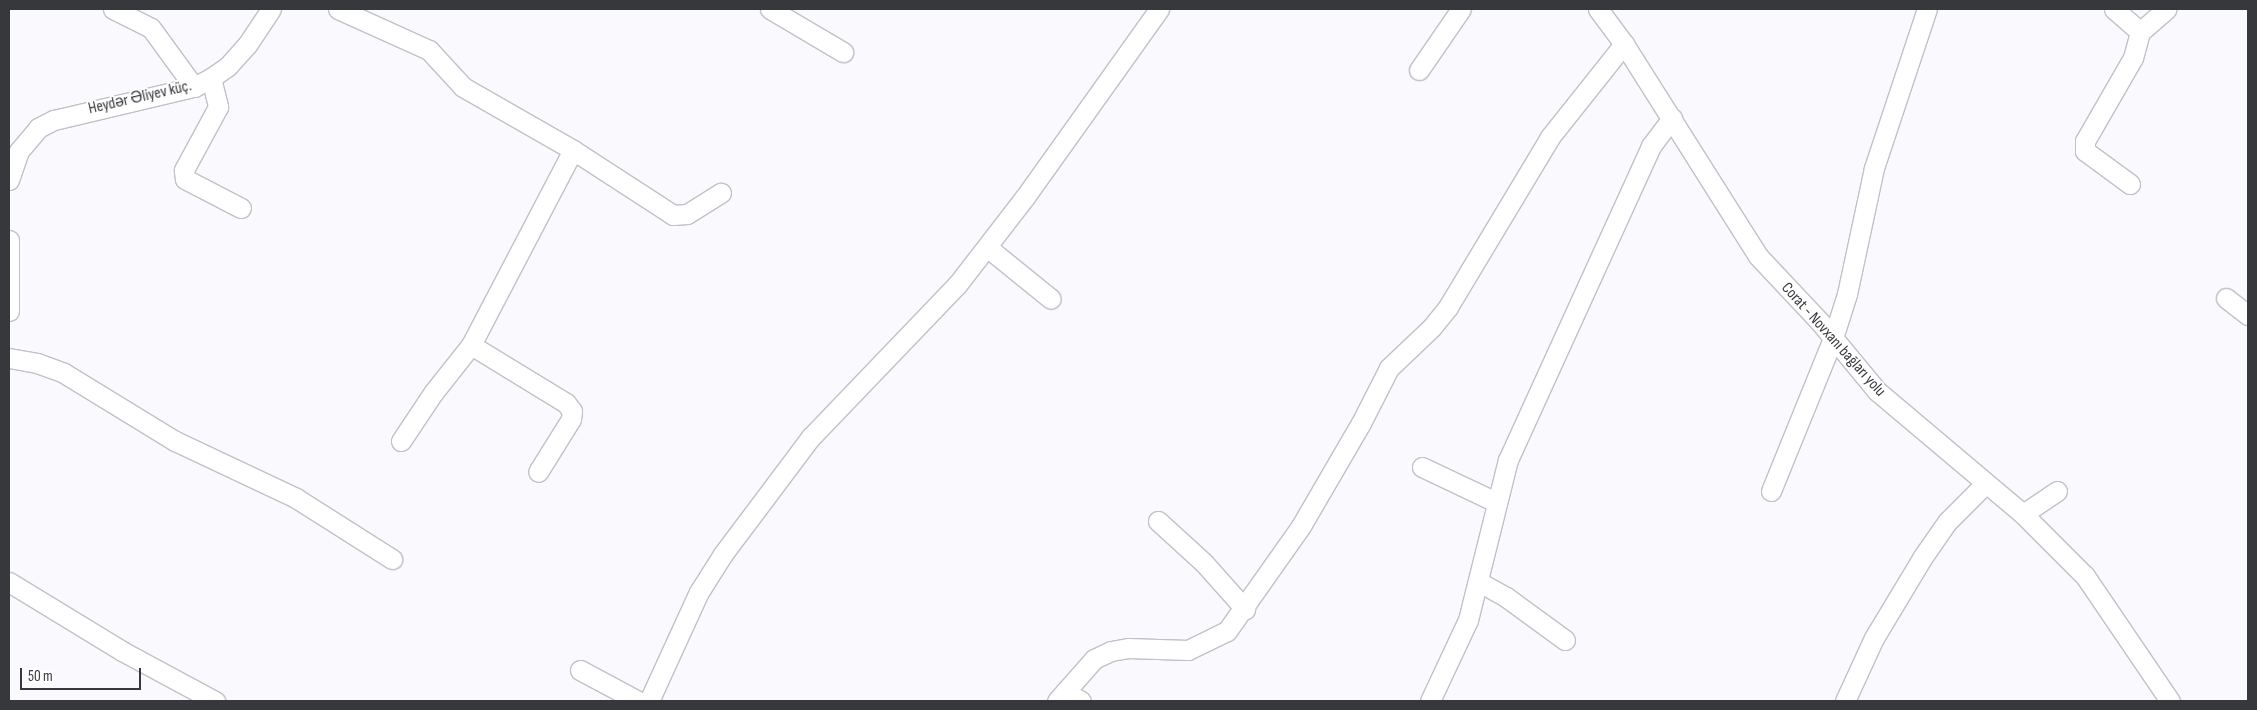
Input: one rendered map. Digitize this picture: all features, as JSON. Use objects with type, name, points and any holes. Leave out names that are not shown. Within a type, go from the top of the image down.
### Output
[{"type":"street","points":[[113,9],[151,28],[194,87]]},
{"type":"street","name":"Heydər Əliyev küç.","points":[[9,180],[17,156],[28,138],[54,120],[194,87],[228,66],[247,45],[271,9]]},
{"type":"street","points":[[338,9],[429,50],[463,87],[573,150],[673,215],[687,214],[721,193]]},
{"type":"street","points":[[770,9],[843,52]]},
{"type":"street","points":[[649,701],[699,592],[723,554],[811,437],[957,285],[987,247],[1159,9]]},
{"type":"street","points":[[1419,70],[1461,9]]},
{"type":"street","name":"Corat - Novxanı bağları yolu","points":[[1598,9],[1624,44],[1672,118],[1746,239],[1833,338],[1876,391],[1984,484],[2023,514],[2085,576],[2170,701]]},
{"type":"street","points":[[1771,491],[1833,338],[1847,294],[1874,168],[1927,9]]},
{"type":"street","points":[[2114,9],[2140,32]]},
{"type":"street","points":[[2130,184],[2085,152],[2084,141],[2133,58],[2140,32],[2166,9]]},
{"type":"street","points":[[1068,698],[1094,659],[1111,651],[1128,648],[1188,650],[1201,646],[1227,631],[1245,609],[1302,526],[1361,423],[1389,368],[1432,327],[1448,308],[1550,137],[1624,44]]},
{"type":"street","points":[[211,78],[218,107],[184,170],[185,179],[240,208]]},
{"type":"street","points":[[1430,701],[1454,656],[1478,582],[1496,502],[1508,460],[1643,164],[1660,131],[1672,118]]},
{"type":"street","points":[[401,441],[433,393],[471,345],[573,150]]},
{"type":"street","points":[[9,240],[9,311]]},
{"type":"street","points":[[987,247],[1051,299]]},
{"type":"street","points":[[2226,298],[2248,315]]},
{"type":"street","points":[[471,345],[566,403],[572,411],[571,419],[538,472]]},
{"type":"street","points":[[9,358],[37,363],[64,373],[175,441],[296,498],[392,559]]},
{"type":"street","points":[[1422,467],[1496,502]]},
{"type":"street","points":[[1845,701],[1874,638],[1922,558],[1947,522],[1984,484]]},
{"type":"street","points":[[2023,514],[2057,491]]},
{"type":"street","points":[[1158,521],[1204,562],[1245,609]]},
{"type":"street","points":[[9,582],[122,651],[215,701]]},
{"type":"street","points":[[1478,582],[1506,597],[1564,640]]},
{"type":"street","points":[[580,670],[638,701]]}]
